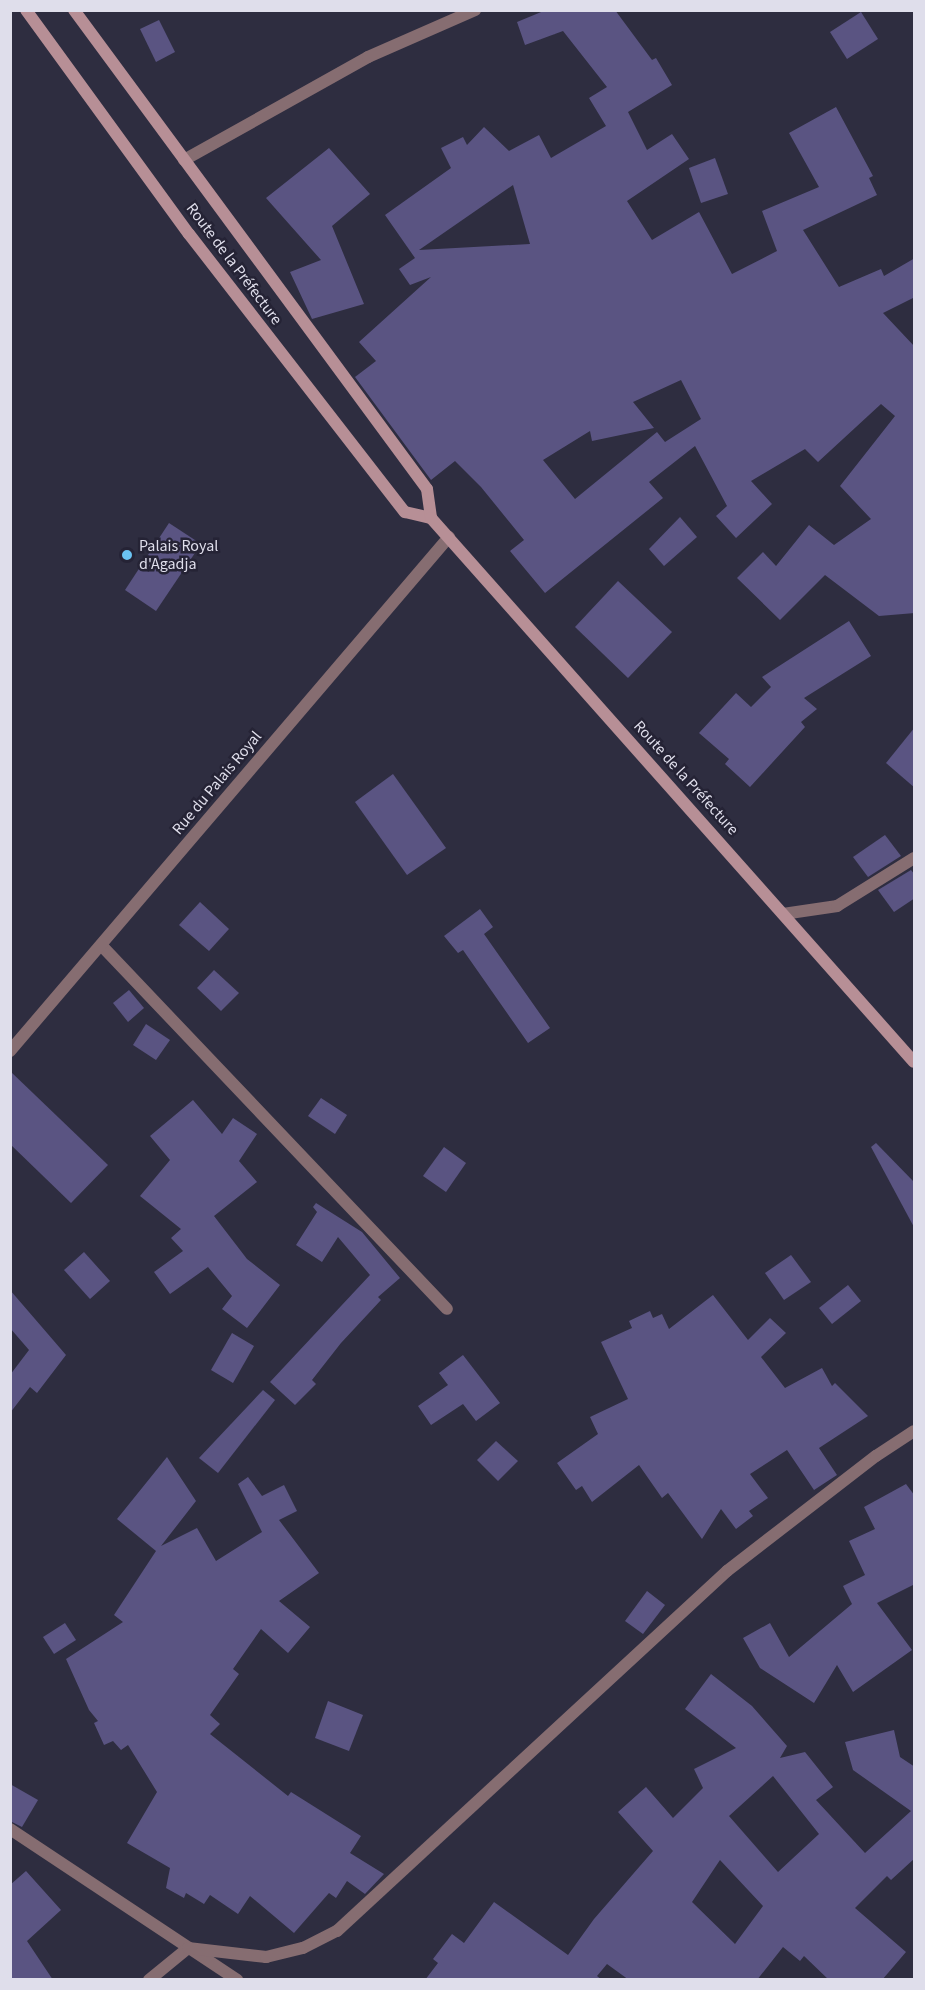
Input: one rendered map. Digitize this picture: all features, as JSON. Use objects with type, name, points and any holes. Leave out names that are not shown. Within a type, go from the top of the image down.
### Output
[{"type":"street","name":"Route de la Préfecture","points":[[26,10],[189,234],[405,512],[431,518],[449,537],[915,1062]]},
{"type":"street","name":"Route de la Préfecture","points":[[74,10],[426,489],[431,518]]},
{"type":"street","points":[[184,160],[368,57],[475,10]]},
{"type":"street","name":"Rue du Palais Royal","points":[[10,1051],[449,537]]},
{"type":"street","points":[[783,914],[837,906],[915,858]]},
{"type":"street","points":[[101,945],[447,1309]]},
{"type":"street","points":[[149,1980],[188,1948],[266,1957],[303,1948],[337,1931],[727,1571],[876,1456],[915,1431]]},
{"type":"street","points":[[10,1829],[237,1980]]},
{"type":"building","points":[[546,10],[615,10],[652,60],[656,58],[672,85],[628,112],[647,150],[672,134],[689,159],[627,201],[652,240],[699,212],[732,274],[777,251],[762,211],[819,187],[789,133],[836,107],[873,176],[869,178],[877,195],[803,230],[839,287],[881,269],[884,276],[915,258],[915,297],[883,313],[915,347],[915,613],[879,616],[825,575],[780,620],[737,578],[763,552],[776,566],[809,525],[834,545],[871,519],[840,486],[895,416],[881,404],[818,462],[805,449],[751,481],[772,504],[736,538],[716,516],[727,506],[695,446],[649,482],[663,498],[545,593],[510,551],[524,540],[481,487],[455,461],[431,480],[355,377],[376,361],[359,342],[431,277],[410,285],[399,269],[415,258],[385,215],[451,168],[441,148],[463,137],[467,145],[484,127],[509,151],[539,135],[551,158],[606,126],[589,98],[607,87],[563,31],[525,45],[517,22]],"holes":[[[513,185],[530,244],[419,250]],[[681,380],[701,419],[665,442],[657,432],[575,499],[543,460],[590,431],[592,441],[654,428],[633,402]]]},
{"type":"building","points":[[861,12],[878,39],[847,59],[830,32]]},
{"type":"building","points":[[159,20],[175,52],[156,62],[140,29]]},
{"type":"building","points":[[329,148],[370,194],[332,226],[364,304],[312,319],[290,272],[321,260],[266,198]]},
{"type":"building","points":[[715,158],[728,194],[701,203],[689,168]]},
{"type":"building","points":[[680,517],[697,537],[664,566],[649,549]]},
{"type":"building","points":[[169,523],[201,544],[156,611],[125,590]]},
{"type":"building","points":[[618,581],[672,632],[628,678],[575,627]]},
{"type":"building","points":[[849,621],[871,656],[804,698],[817,709],[801,722],[805,727],[750,787],[725,764],[729,759],[699,733],[736,693],[751,707],[771,687],[762,677]]},
{"type":"building","points":[[915,727],[915,788],[886,763]]},
{"type":"building","points":[[393,774],[446,848],[407,875],[355,802]]},
{"type":"building","points":[[885,835],[901,856],[868,877],[853,857]]},
{"type":"building","points":[[911,870],[915,875],[915,898],[894,912],[878,890]]},
{"type":"building","points":[[200,902],[229,929],[209,951],[179,925]]},
{"type":"building","points":[[480,909],[493,927],[484,934],[550,1028],[528,1043],[463,950],[458,953],[444,936]]},
{"type":"building","points":[[214,970],[239,993],[221,1011],[197,988]]},
{"type":"building","points":[[129,990],[144,1008],[128,1022],[113,1003]]},
{"type":"building","points":[[146,1024],[170,1040],[156,1060],[133,1045]]},
{"type":"building","points":[[10,1071],[108,1165],[71,1203],[10,1144]]},
{"type":"building","points":[[321,1098],[347,1115],[335,1134],[308,1116]]},
{"type":"building","points":[[193,1100],[222,1134],[233,1118],[257,1134],[239,1161],[257,1182],[214,1216],[247,1259],[280,1285],[247,1328],[222,1309],[232,1296],[208,1267],[170,1294],[154,1272],[183,1251],[171,1238],[181,1229],[140,1196],[170,1160],[150,1136]]},
{"type":"building","points":[[876,1143],[915,1183],[915,1229],[871,1147]]},
{"type":"building","points":[[444,1147],[466,1163],[446,1192],[423,1176]]},
{"type":"building","points":[[316,1203],[362,1232],[400,1278],[378,1297],[381,1300],[341,1343],[312,1380],[316,1384],[295,1405],[270,1382],[370,1275],[338,1237],[322,1262],[296,1245],[317,1212],[313,1207]]},
{"type":"building","points":[[84,1252],[110,1281],[90,1299],[64,1270]]},
{"type":"building","points":[[791,1255],[811,1282],[784,1300],[765,1273]]},
{"type":"building","points":[[848,1285],[861,1301],[832,1324],[819,1308]]},
{"type":"building","points":[[10,1290],[66,1355],[37,1393],[30,1387],[10,1413],[10,1375],[29,1350],[10,1328]]},
{"type":"building","points":[[713,1295],[748,1340],[770,1318],[786,1333],[761,1357],[785,1388],[822,1368],[832,1386],[835,1383],[868,1416],[819,1448],[837,1475],[814,1490],[787,1450],[750,1474],[768,1498],[749,1511],[753,1516],[736,1529],[721,1509],[702,1539],[668,1493],[662,1498],[639,1465],[592,1502],[582,1486],[576,1490],[557,1463],[598,1434],[590,1417],[628,1399],[601,1342],[632,1328],[629,1321],[650,1311],[653,1318],[662,1314],[669,1329]]},
{"type":"building","points":[[232,1333],[254,1346],[233,1383],[211,1370]]},
{"type":"building","points":[[463,1355],[500,1403],[476,1421],[463,1404],[431,1425],[418,1406],[448,1385],[439,1373]]},
{"type":"building","points":[[263,1390],[275,1400],[218,1473],[199,1458]]},
{"type":"building","points":[[496,1441],[518,1461],[498,1481],[477,1460]]},
{"type":"building","points":[[167,1457],[196,1501],[161,1546],[197,1528],[216,1561],[262,1532],[238,1484],[248,1477],[262,1496],[284,1485],[297,1511],[279,1520],[319,1573],[279,1601],[310,1627],[288,1653],[261,1629],[233,1669],[239,1674],[210,1715],[220,1724],[210,1734],[288,1796],[291,1792],[361,1836],[350,1853],[384,1874],[365,1894],[347,1881],[336,1898],[329,1893],[294,1933],[250,1896],[238,1914],[210,1895],[204,1904],[186,1893],[184,1898],[166,1888],[170,1868],[127,1843],[157,1792],[128,1745],[121,1750],[113,1741],[104,1745],[94,1723],[98,1721],[89,1710],[66,1659],[123,1622],[114,1615],[156,1551],[117,1519]]},
{"type":"building","points":[[906,1484],[915,1496],[915,1584],[877,1603],[912,1650],[853,1692],[837,1665],[814,1703],[760,1668],[743,1638],[770,1623],[789,1657],[852,1604],[843,1586],[865,1575],[849,1541],[875,1529],[864,1507]]},
{"type":"building","points":[[647,1591],[665,1605],[643,1634],[625,1621]]},
{"type":"building","points":[[65,1623],[76,1640],[54,1654],[43,1637]]},
{"type":"building","points":[[711,1674],[752,1706],[787,1746],[780,1758],[805,1752],[833,1787],[816,1800],[865,1853],[911,1811],[853,1770],[845,1742],[894,1730],[900,1757],[915,1767],[915,1858],[891,1880],[887,1876],[855,1908],[906,1952],[882,1980],[829,1980],[804,1956],[800,1961],[783,1947],[757,1980],[629,1980],[607,1964],[597,1976],[602,1980],[425,1980],[438,1963],[433,1959],[452,1934],[464,1943],[494,1902],[568,1955],[594,1919],[653,1851],[618,1812],[646,1787],[673,1818],[703,1788],[694,1769],[736,1748],[685,1709]],"holes":[[[773,1776],[819,1834],[778,1872],[729,1816]],[[720,1860],[763,1906],[735,1944],[692,1902]]]},
{"type":"building","points":[[328,1701],[363,1715],[349,1751],[315,1738]]},
{"type":"building","points":[[10,1784],[38,1800],[22,1827],[10,1821]]},
{"type":"building","points":[[26,1871],[61,1910],[27,1941],[53,1980],[10,1980],[10,1885]]},
{"type":"place","name":"Palais Royal d'Agadja","points":[[127,555]]}]
